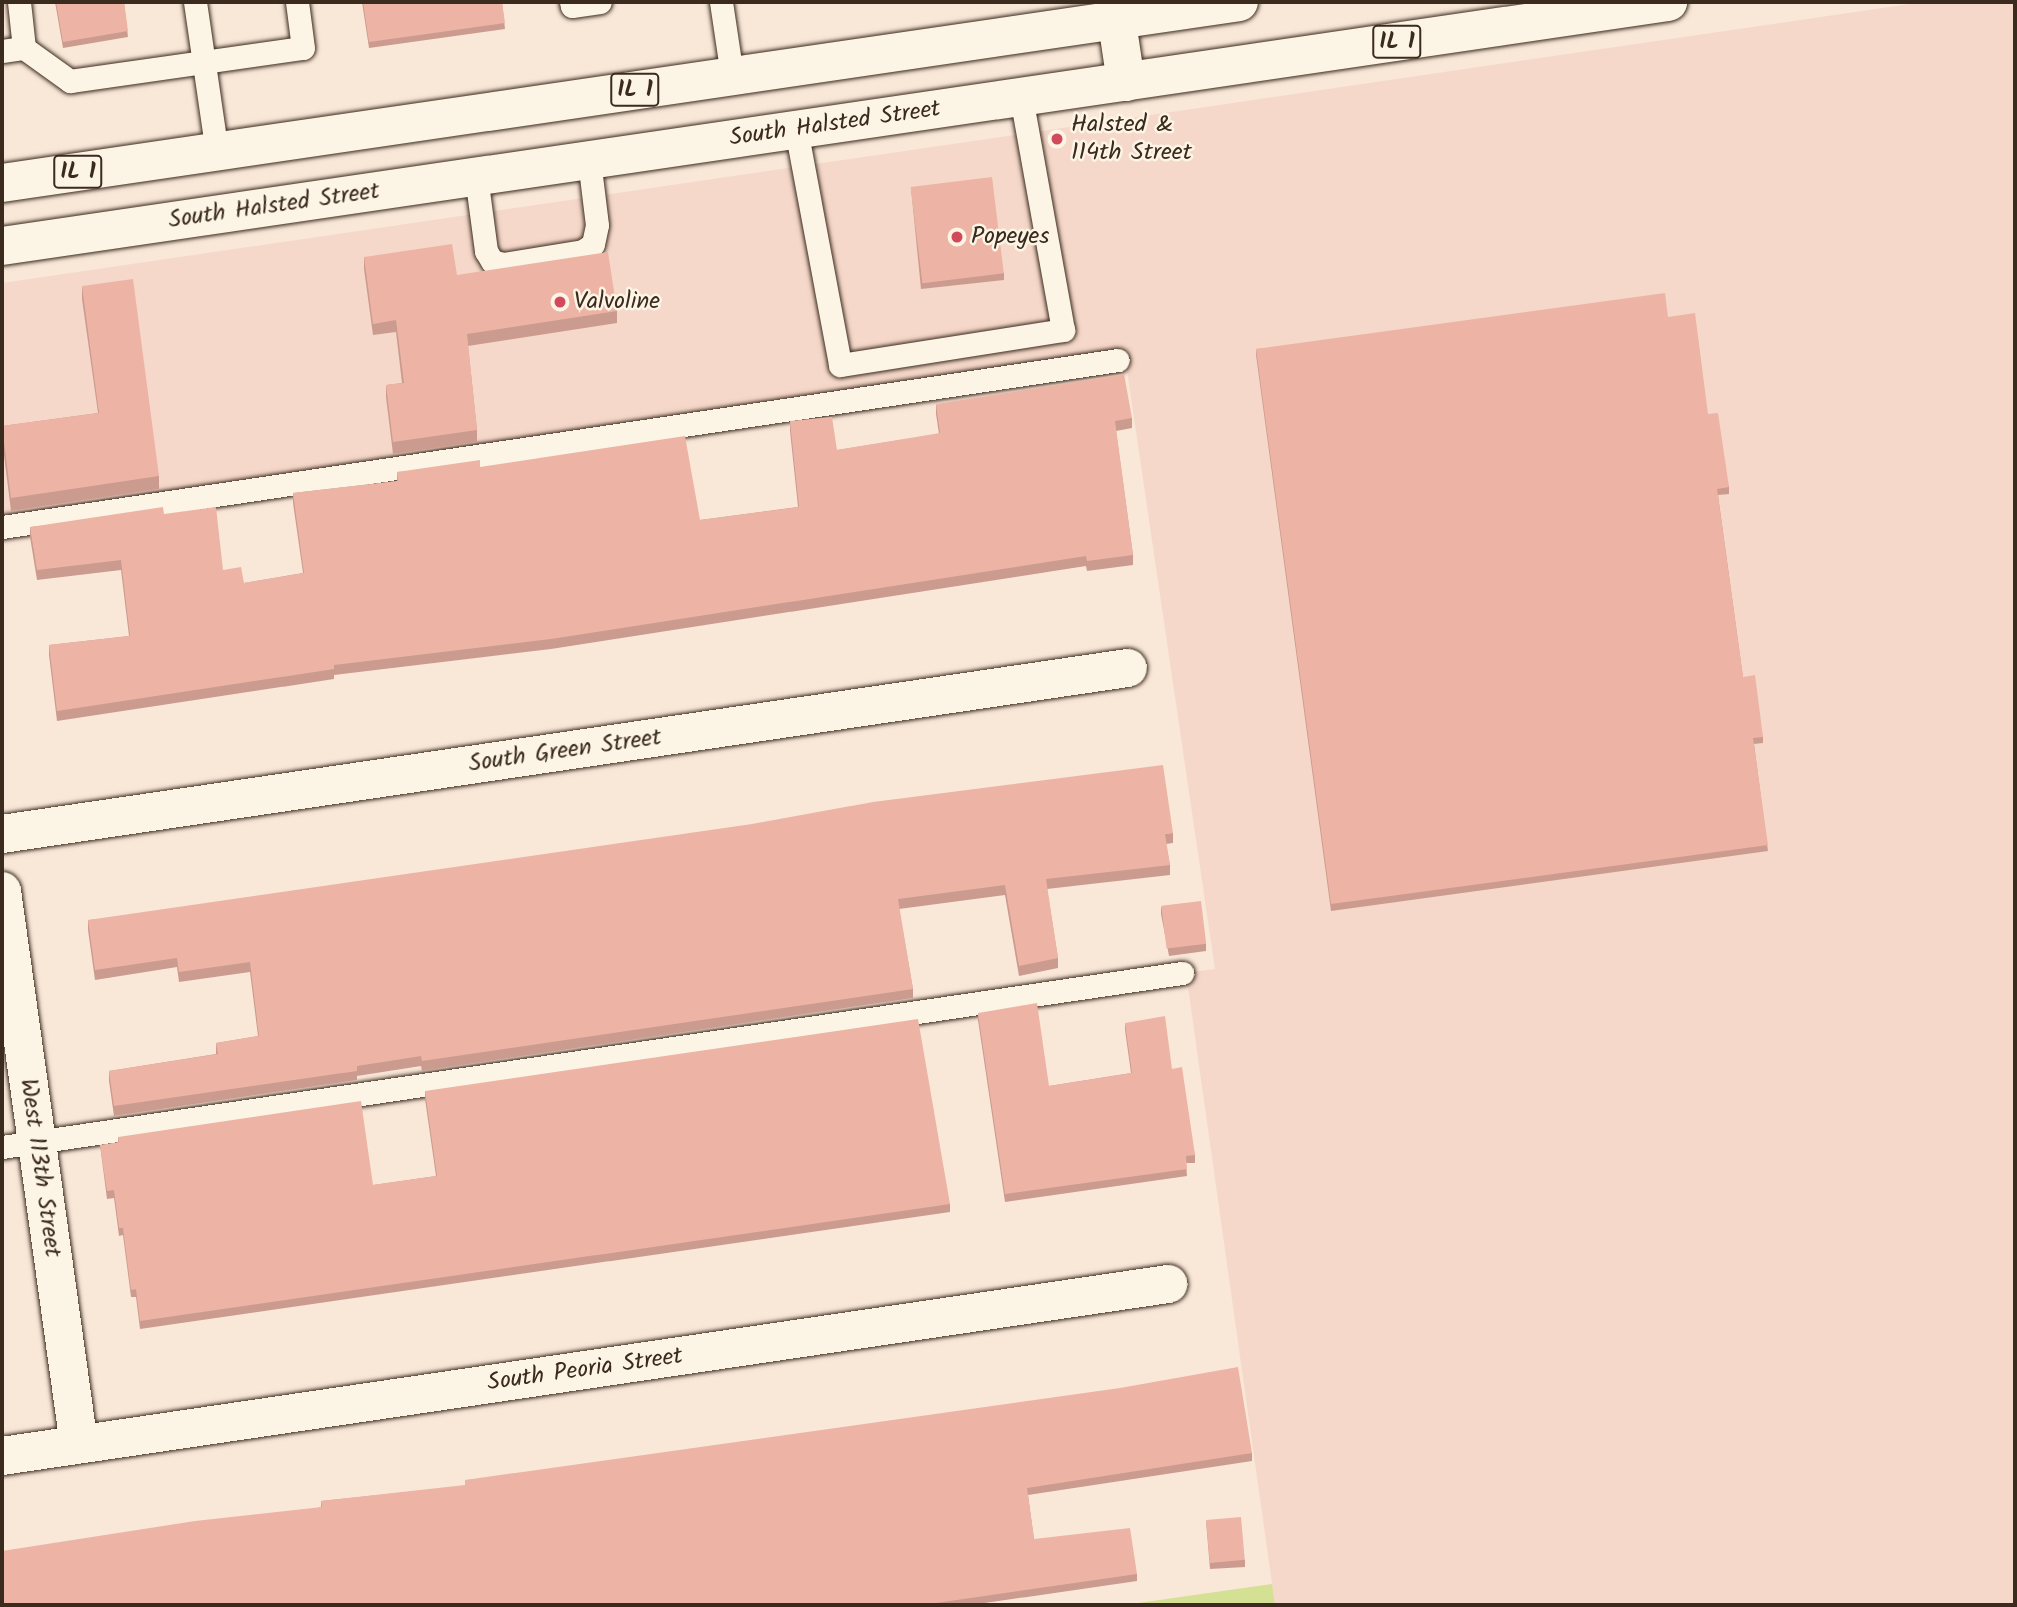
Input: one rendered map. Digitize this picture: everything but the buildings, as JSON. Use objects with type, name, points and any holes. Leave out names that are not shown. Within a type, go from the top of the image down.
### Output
[{"type":"main road","name":"IL 1","points":[[2,183],[732,76],[1115,11],[1239,2]]},
{"type":"main road","name":"South Halsted Street","points":[[2,246],[1668,2]]},
{"type":"main road","points":[[1115,11],[1126,82]]},
{"type":"main road","name":"South Green Street","points":[[2,834],[1128,668]]},
{"type":"main road","name":"West 113th Street","points":[[2,891],[19,1144],[79,1445]]},
{"type":"main road","name":"South Peoria Street","points":[[2,1457],[1168,1284]]},
{"type":"lane","points":[[19,2],[13,49],[70,80],[303,48],[297,2]]},
{"type":"lane","points":[[195,2],[218,152]]},
{"type":"lane","points":[[571,2],[572,6],[600,2]]},
{"type":"lane","points":[[721,2],[732,76]]},
{"type":"lane","points":[[796,129],[840,365],[1063,330],[1021,97]]},
{"type":"lane","points":[[475,176],[486,251],[492,261],[503,264],[583,251],[593,244],[597,225],[589,160]]},
{"type":"lane","points":[[2,527],[1118,359]]},
{"type":"lane","points":[[19,1144],[1182,974]]},
{"type":"shaded area","points":[[1923,2],[2015,2],[2015,1605],[1275,1605],[1186,973],[1215,969],[1124,350],[2,516],[2,283]]},
{"type":"green space","points":[[1272,1584],[1275,1605],[1124,1605]]},
{"type":"place","name":"Halsted & 114th Street","points":[[1057,139]]},
{"type":"place","name":"Popeyes","points":[[957,237]]},
{"type":"place","name":"Valvoline","points":[[560,302]]}]
